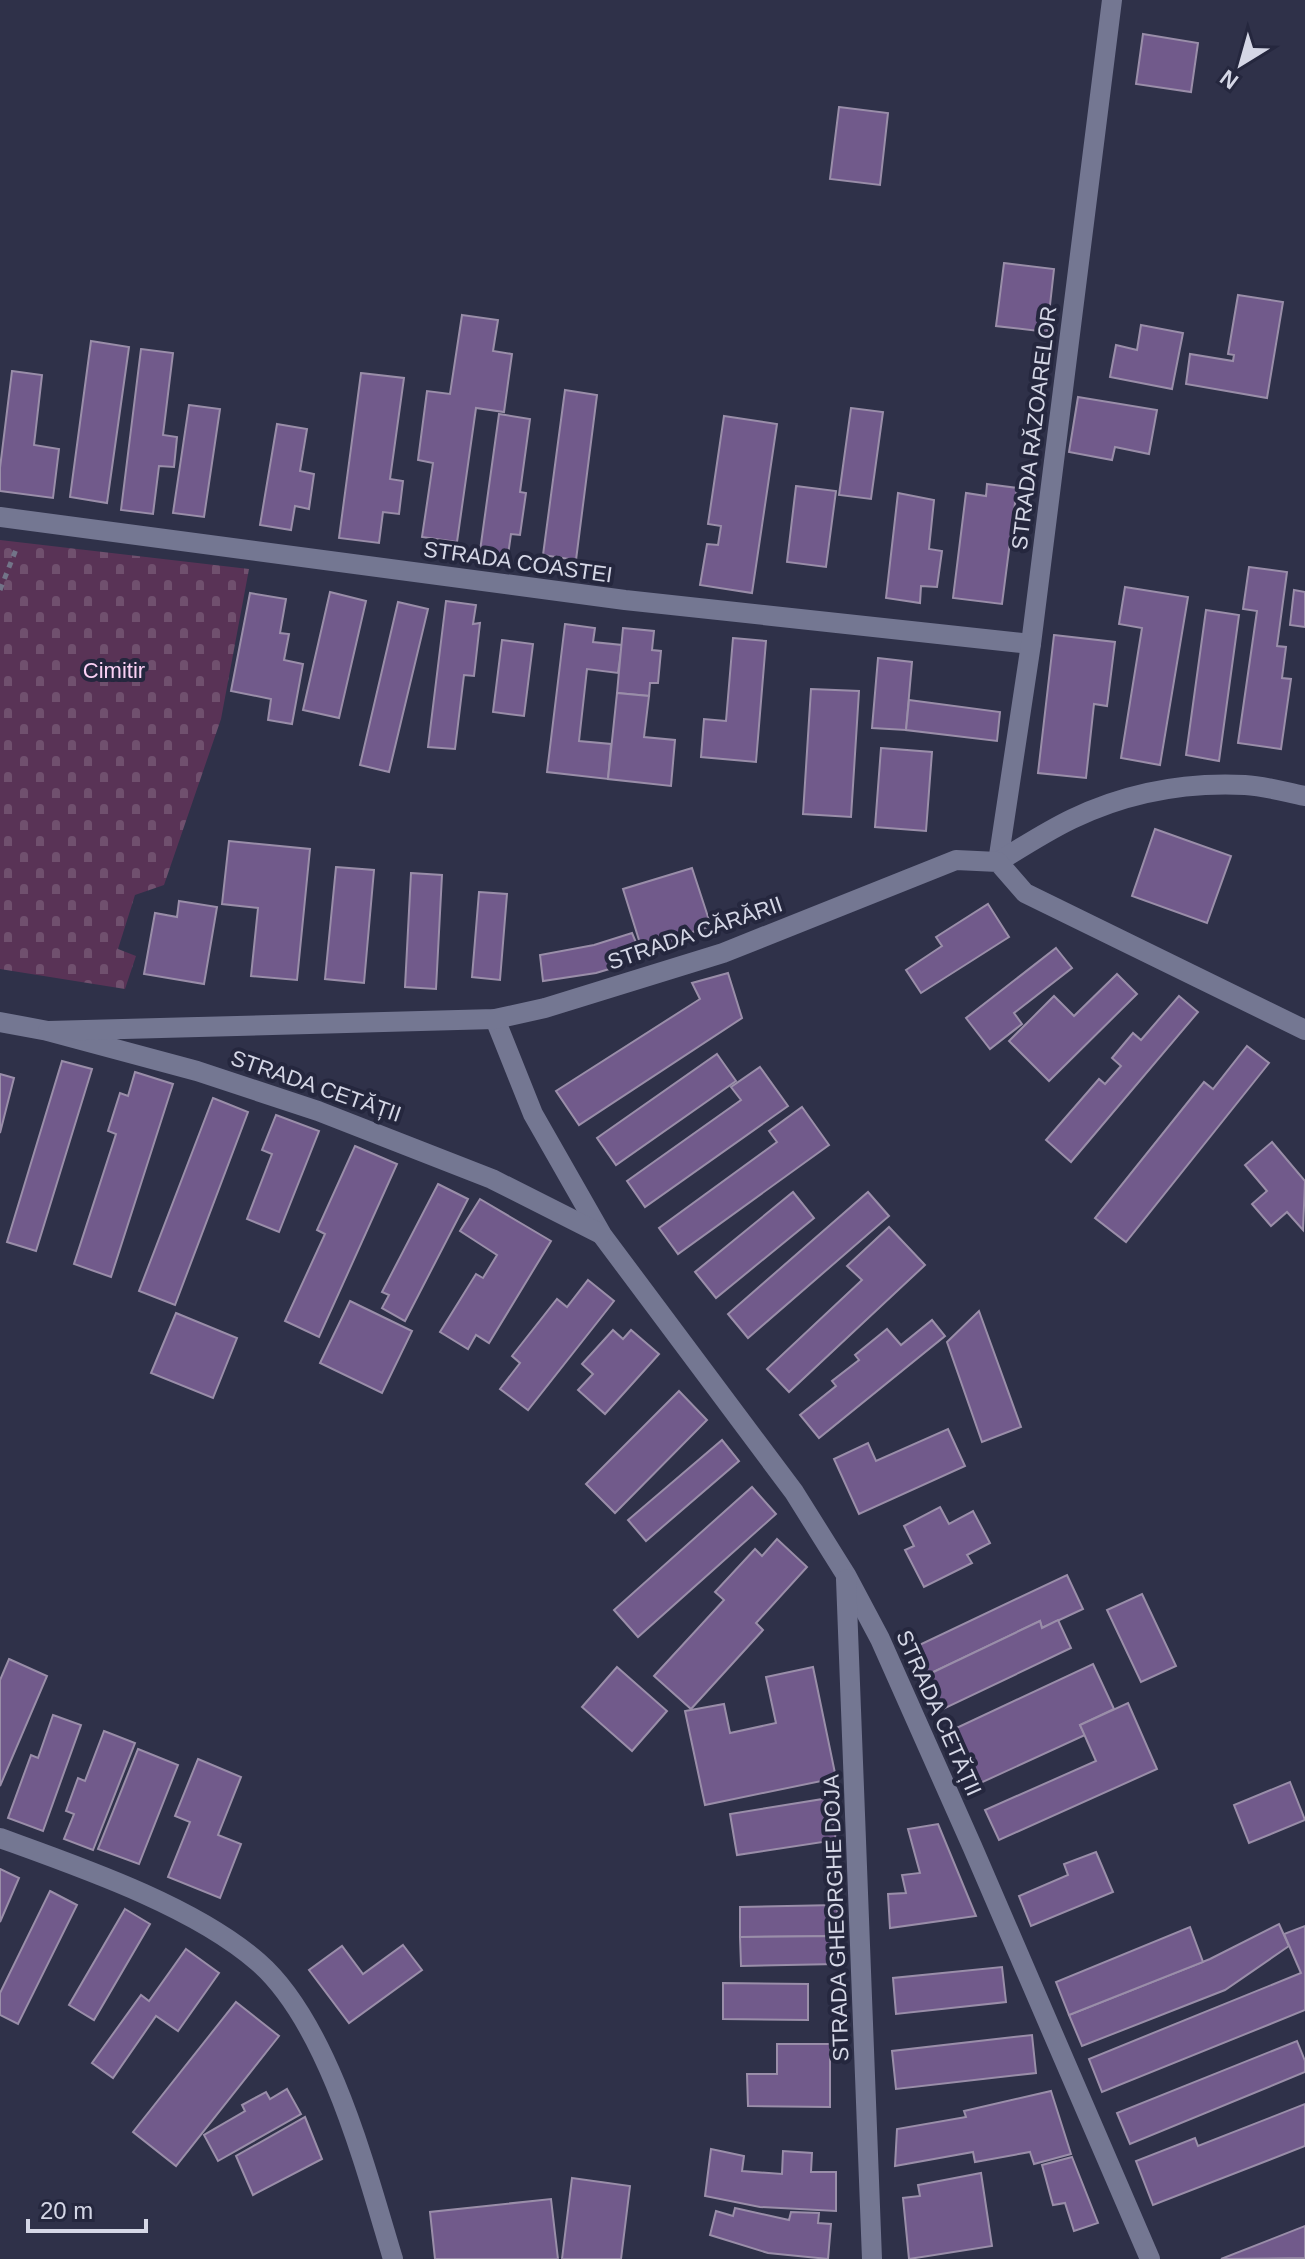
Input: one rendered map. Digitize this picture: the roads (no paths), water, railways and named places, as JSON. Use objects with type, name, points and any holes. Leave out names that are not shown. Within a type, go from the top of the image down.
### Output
[{"type":"street","name":"STRADA RĂZOARELOR","points":[[998,862],[1031,644],[1112,0]]},
{"type":"street","name":"STRADA COASTEI","points":[[0,517],[625,600],[1031,644]]},
{"type":"street","points":[[1305,796],[1247,785],[1192,785],[1151,792],[1119,800],[1072,819],[998,862],[1025,893],[1305,1030]]},
{"type":"street","name":"STRADA CĂRĂRII","points":[[48,1031],[495,1019],[545,1008],[723,953],[956,860],[998,862]]},
{"type":"street","name":"STRADA CETĂȚII","points":[[495,1019],[533,1114],[602,1235],[794,1492],[846,1575],[880,1639],[1150,2259]]},
{"type":"street","name":"STRADA CETĂȚII","points":[[0,1022],[48,1031],[197,1071],[332,1115],[492,1179],[602,1235]]},
{"type":"street","name":"STRADA GHEORGHE DOJA","points":[[846,1575],[872,2259]]},
{"type":"street","points":[[0,1838],[56,1858],[171,1907],[223,1935],[259,1963],[288,1997],[317,2043],[357,2141],[393,2259]]},
{"type":"park label","name":"Cimitir","points":[[114,670]]}]
